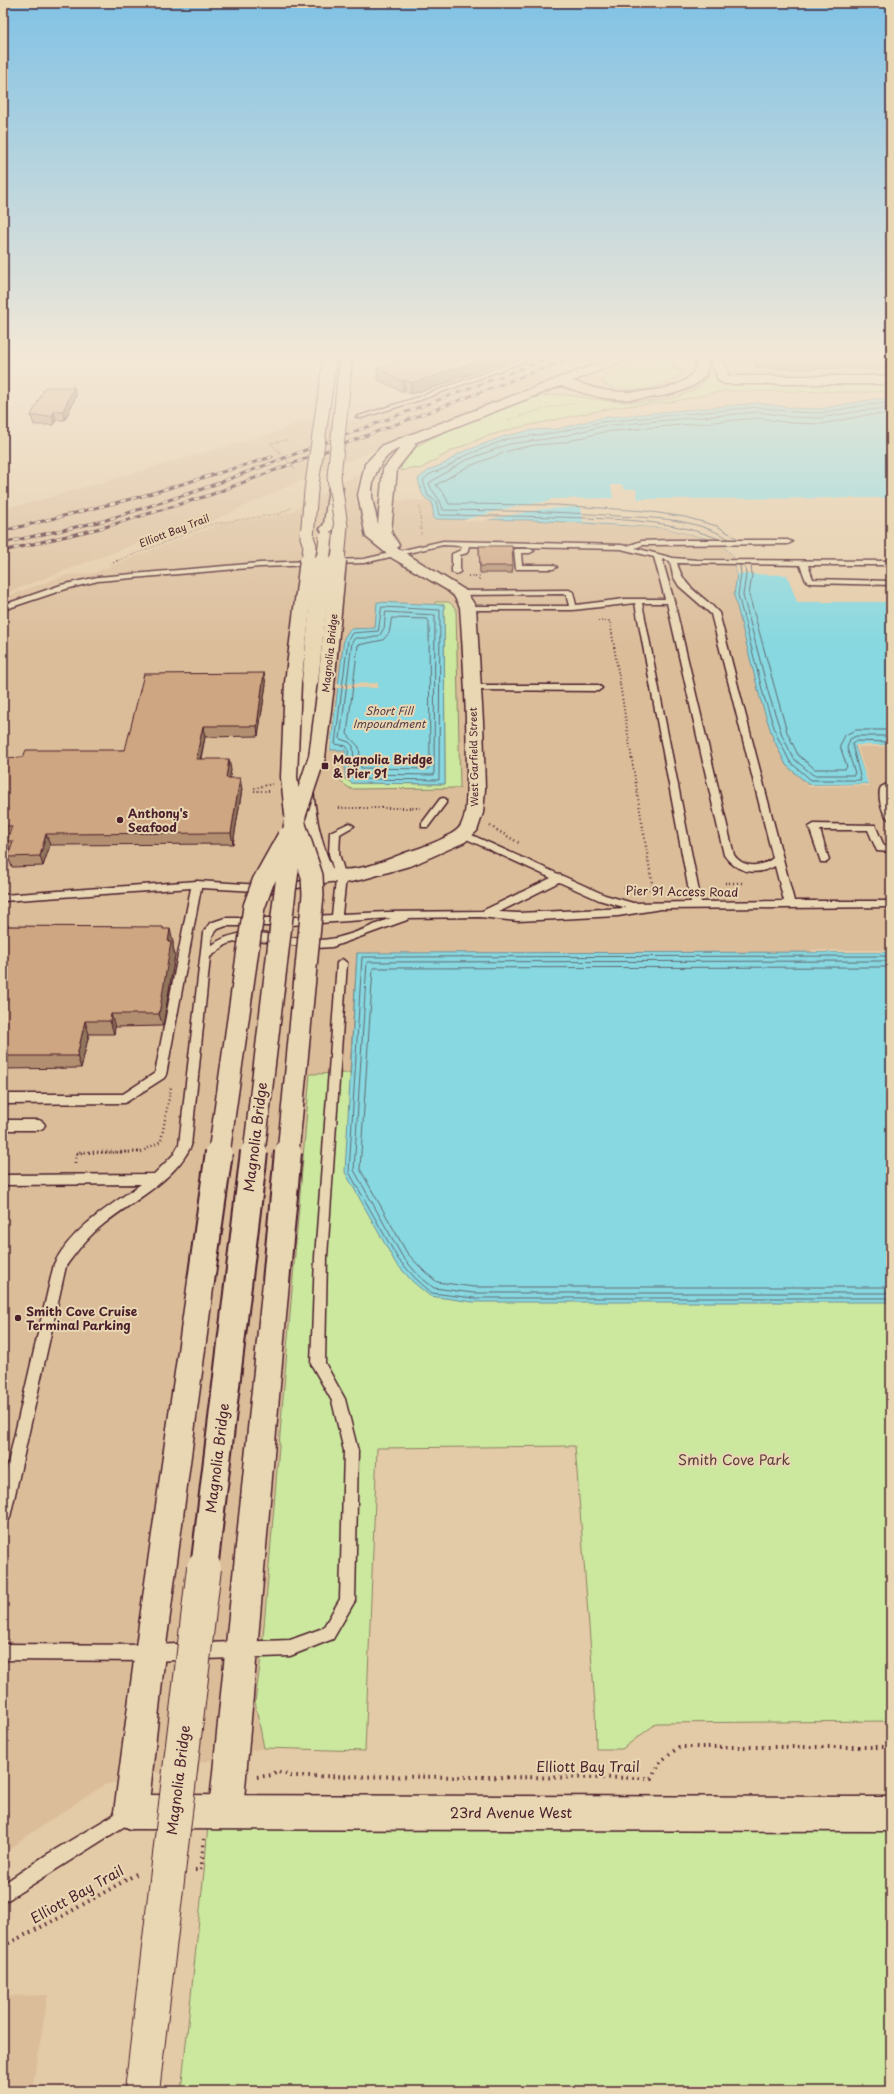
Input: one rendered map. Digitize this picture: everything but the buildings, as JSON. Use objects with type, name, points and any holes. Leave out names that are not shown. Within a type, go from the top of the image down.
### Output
[{"type":"main road","name":"Magnolia Bridge","points":[[310,546],[307,537],[317,452]]},
{"type":"main road","name":"Magnolia Bridge","points":[[142,2091],[294,826],[317,757],[326,686],[341,526],[335,482],[338,452]]},
{"type":"main road","points":[[392,452],[372,464],[365,495],[373,537],[397,555],[460,593]]},
{"type":"main road","points":[[389,453],[390,468],[384,532],[397,555]]},
{"type":"main road","points":[[314,469],[319,476],[318,495],[327,529],[306,714],[303,789],[308,833],[324,872],[340,877]]},
{"type":"main road","name":"Magnolia Bridge","points":[[294,826],[289,777],[293,683],[310,546],[322,509],[335,482]]},
{"type":"main road","points":[[327,529],[331,525],[335,482]]},
{"type":"main road","name":"West Garfield Street","points":[[340,877],[392,865],[437,848],[463,834],[470,827],[474,818],[476,788],[468,608],[460,593]]},
{"type":"main road","points":[[131,1812],[150,1653],[254,907],[263,882],[294,826]]},
{"type":"main road","points":[[226,1811],[313,895],[312,876],[294,826]]},
{"type":"main road","name":"23rd Avenue West","points":[[131,1812],[226,1811],[891,1814]]},
{"type":"lane","points":[[630,548],[642,543],[788,542]]},
{"type":"lane","points":[[3,608],[64,587],[98,579],[260,565],[364,561],[397,555],[443,543],[517,547],[548,551]]},
{"type":"lane","points":[[456,572],[456,554],[464,551],[466,544]]},
{"type":"lane","points":[[517,547],[598,545],[630,548],[673,560],[697,562],[891,563]]},
{"type":"lane","points":[[517,547],[519,567],[553,568]]},
{"type":"lane","points":[[657,556],[670,601],[729,855],[732,861],[749,868],[767,867],[778,859]]},
{"type":"lane","points":[[673,560],[677,576],[682,584],[715,613],[790,905]]},
{"type":"lane","points":[[803,562],[810,581],[891,583]]},
{"type":"lane","points":[[460,593],[569,592],[573,608]]},
{"type":"lane","points":[[468,608],[573,608],[638,601],[670,601]]},
{"type":"lane","points":[[638,601],[697,905]]},
{"type":"lane","points":[[472,688],[598,688]]},
{"type":"lane","points":[[891,785],[884,789],[884,796],[891,817]]},
{"type":"lane","points":[[425,825],[443,801]]},
{"type":"lane","points":[[337,917],[340,877],[334,854],[335,832],[349,826]]},
{"type":"lane","points":[[824,860],[814,827],[872,827],[880,849],[891,849]]},
{"type":"lane","name":"Pier 91 Access Road","points":[[463,834],[558,879],[612,902],[633,906],[891,904]]},
{"type":"lane","points":[[3,898],[197,884],[275,890],[340,877]]},
{"type":"lane","points":[[480,914],[497,909],[558,879]]},
{"type":"lane","points":[[3,1098],[125,1098],[160,1075],[197,884]]},
{"type":"lane","points":[[3,1517],[60,1264],[74,1245],[98,1221],[172,1167],[185,1146],[207,936],[214,926],[218,924],[276,922],[337,917],[480,914],[518,917],[618,913],[660,906]]},
{"type":"lane","points":[[206,955],[224,941],[239,937],[271,938],[316,944],[332,943],[410,915]]},
{"type":"lane","points":[[3,1652],[150,1653],[290,1648],[328,1634],[347,1601],[351,1451],[338,1399],[318,1364],[321,1257],[342,962]]},
{"type":"lane","points":[[3,1125],[39,1125]]},
{"type":"lane","points":[[3,1180],[156,1178]]},
{"type":"lane","points":[[3,1894],[52,1861],[131,1812]]},
{"type":"path","points":[[279,452],[299,473]]},
{"type":"path","name":"Elliott Bay Trail","points":[[106,565],[212,524],[279,514],[296,506]]},
{"type":"path","points":[[420,507],[421,543]]},
{"type":"path","points":[[598,621],[610,621],[653,889],[622,888]]},
{"type":"path","points":[[339,808],[423,808]]},
{"type":"path","points":[[490,826],[523,844]]},
{"type":"path","name":"Elliott Bay Trail","points":[[272,1775],[276,1771],[292,1776],[651,1778],[658,1764],[669,1752],[679,1747],[891,1747]]},
{"type":"path","name":"Elliott Bay Trail","points":[[3,1946],[59,1918],[141,1872]]},
{"type":"shaded area","points":[[208,452],[371,452],[291,485],[190,531],[180,527],[3,594],[3,508],[29,503]]},
{"type":"shaded area","points":[[358,474],[356,503],[368,509],[371,501],[426,500],[432,502],[433,512],[733,498],[738,574],[734,595],[760,698],[773,738],[787,765],[809,785],[869,784],[855,745],[891,745],[891,952],[357,953],[350,1073],[311,1074],[262,1650],[255,1702],[264,1748],[104,1785],[27,1836],[3,1855],[3,598],[66,575],[93,573],[222,523],[269,518],[291,512]]},
{"type":"shaded area","points":[[48,1995],[32,2091],[3,2091],[3,1996]]},
{"type":"green space","points":[[410,452],[450,452],[420,469],[411,468],[401,471],[406,456]]},
{"type":"green space","points":[[435,602],[449,602],[456,609],[460,788],[351,789],[342,783],[338,775],[352,783],[445,784],[444,605],[435,605]]},
{"type":"green space","name":"Smith Cove Park","points":[[357,953],[891,1111],[891,1721],[657,1723],[622,1749],[596,1749],[595,1704],[575,1446],[377,1448],[365,1751],[264,1748],[255,1702],[262,1650],[310,1074],[350,1073]]},
{"type":"green space","points":[[209,1812],[891,1814],[891,2091],[181,2091]]},
{"type":"water","points":[[463,452],[891,452],[891,745],[855,746],[869,784],[809,785],[786,765],[773,738],[760,698],[734,595],[737,574],[734,557],[723,545],[706,538],[666,528],[532,520],[434,519],[432,502],[424,496],[418,479],[429,470],[444,464]]},
{"type":"water","name":"Short Fill Impoundment","points":[[377,602],[444,605],[445,784],[352,783],[345,778],[345,750],[330,750],[344,638],[350,629],[375,628]]},
{"type":"water","points":[[891,952],[891,1302],[473,1302],[430,1296],[413,1282],[395,1262],[345,1172],[357,953]]},
{"type":"pier","points":[[611,485],[623,485],[624,489],[636,489],[638,499],[891,498],[891,602],[797,602],[787,575],[737,574],[734,557],[723,545],[706,538],[666,528],[583,522],[581,507],[543,509],[482,521],[460,521],[512,507],[550,501],[550,499],[613,498]]},
{"type":"pier","points":[[336,681],[336,684],[378,683],[378,688],[336,688],[330,752],[328,749]]},
{"type":"pier","points":[[855,745],[891,745],[891,747],[858,747],[870,786],[809,787],[806,785],[868,784]]},
{"type":"pier","points":[[811,950],[891,950],[891,952],[812,952]]},
{"type":"railway","points":[[3,543],[103,521],[197,491],[301,452]]},
{"type":"railway","points":[[3,551],[105,527],[210,495],[324,452]]},
{"type":"railway","points":[[3,531],[139,497],[272,457]]},
{"type":"place","name":"Magnolia Bridge & Pier 91","points":[[325,766]]},
{"type":"place","name":"Anthony's Seafood","points":[[120,820]]},
{"type":"place","name":"Smith Cove Cruise Terminal Parking","points":[[18,1318]]}]
